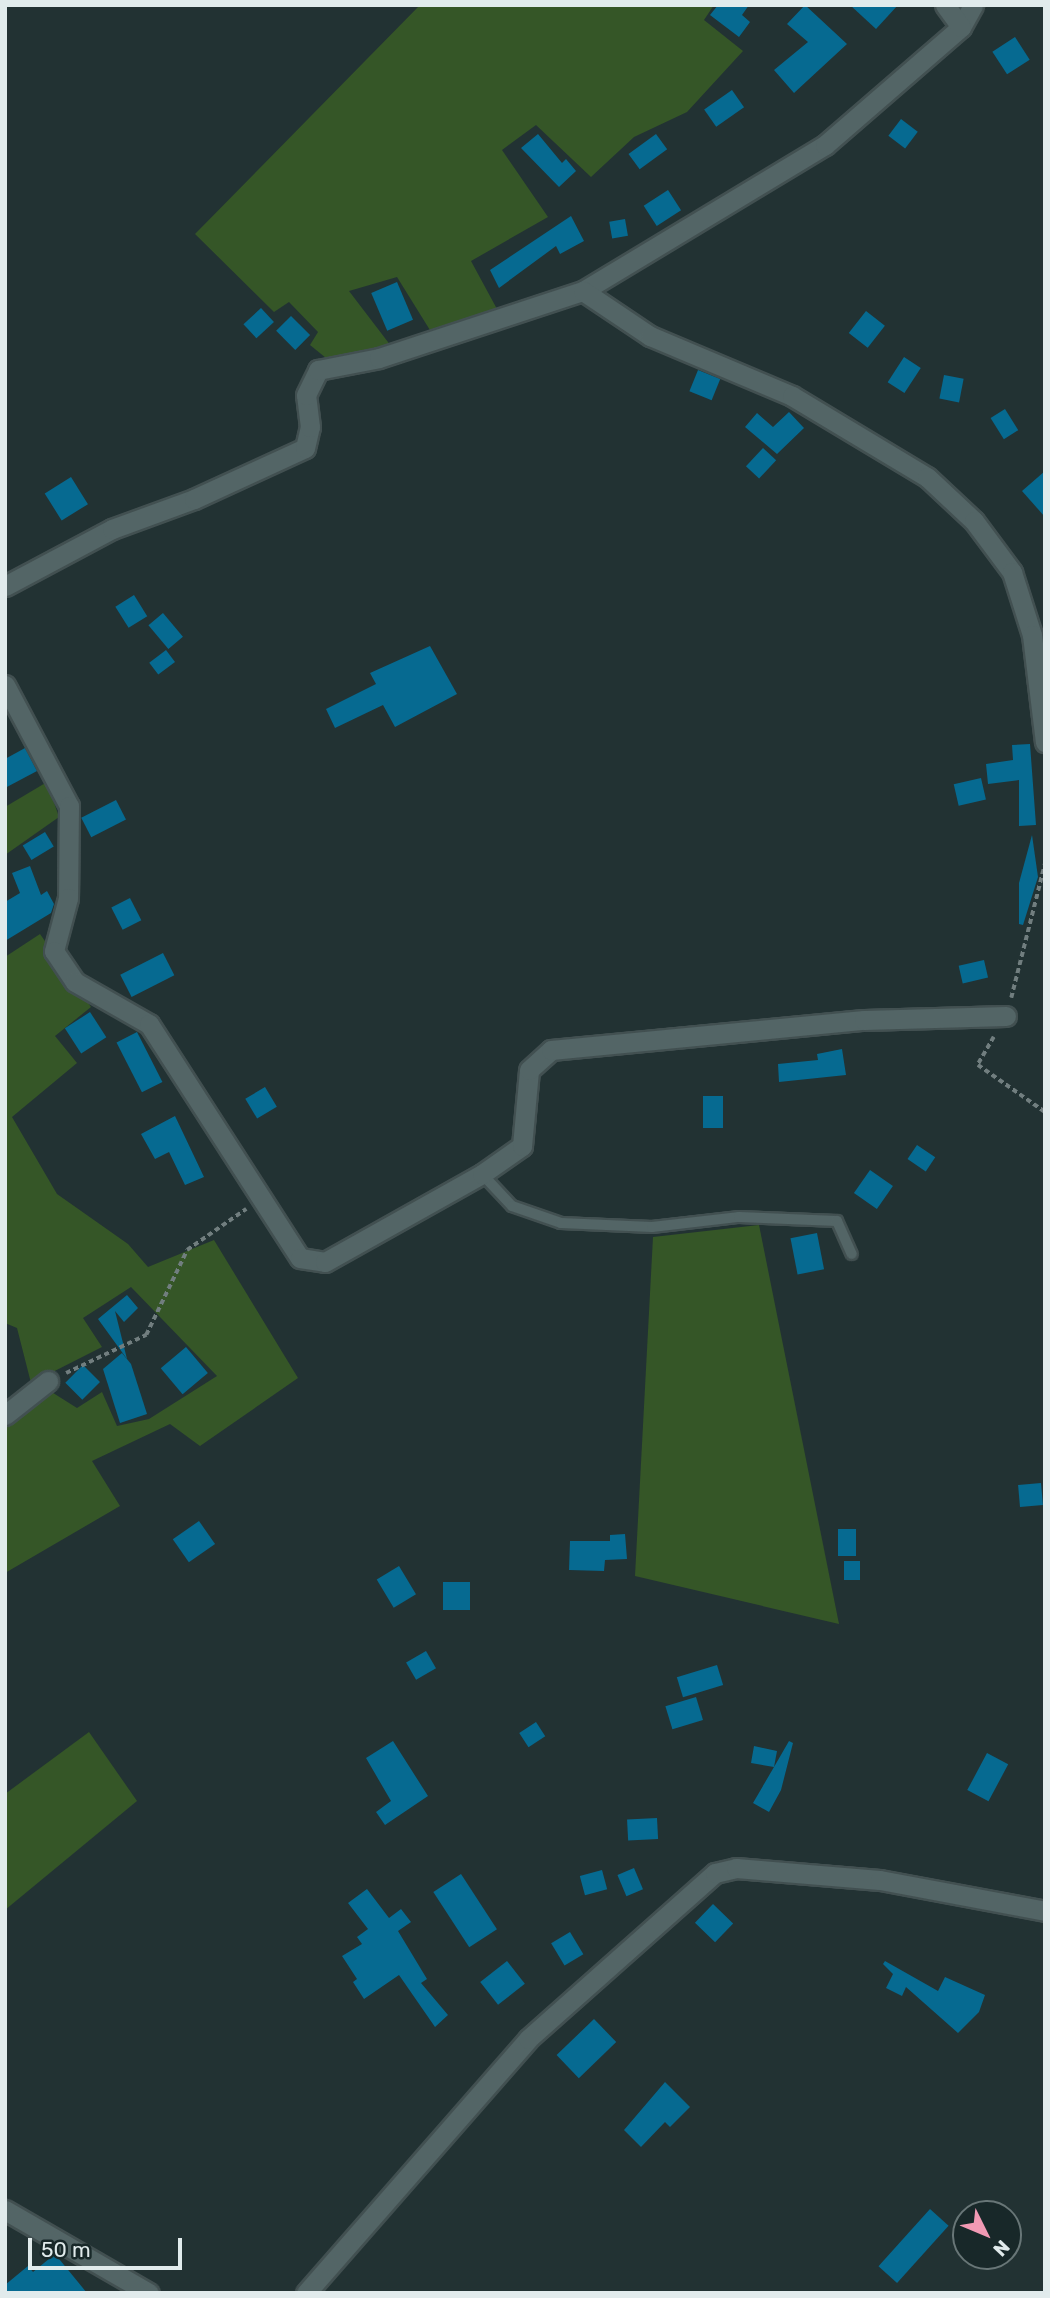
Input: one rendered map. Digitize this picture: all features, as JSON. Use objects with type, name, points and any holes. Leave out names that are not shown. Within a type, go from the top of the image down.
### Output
[{"type":"street","points":[[946,5],[961,27]]},
{"type":"street","points":[[5,586],[112,529],[194,499],[305,448],[310,428],[306,395],[318,370],[379,358],[583,290],[825,145],[961,27],[973,5]]},
{"type":"street","points":[[583,290],[650,335],[792,396],[927,477],[974,521],[1012,572],[1032,635],[1045,741]]},
{"type":"street","points":[[5,685],[69,806],[68,898],[54,951],[75,982],[149,1024],[300,1258],[325,1262],[482,1174],[522,1146],[528,1070],[551,1050],[864,1020],[1006,1016]]},
{"type":"street","points":[[5,1415],[48,1381]]},
{"type":"street","points":[[306,2293],[528,2039],[715,1873],[736,1868],[880,1880],[1045,1911]]},
{"type":"street","points":[[5,2210],[149,2293]]},
{"type":"lane","points":[[482,1174],[512,1206],[561,1223],[652,1227],[739,1217],[837,1221],[852,1254]]},
{"type":"path","points":[[48,1381],[146,1335],[187,1250],[260,1199]]},
{"type":"green space","points":[[420,5],[714,5],[704,20],[743,51],[687,112],[634,137],[591,177],[536,125],[502,150],[548,217],[471,261],[497,309],[433,335],[397,277],[349,291],[391,346],[326,358],[310,345],[318,332],[289,302],[274,312],[195,234]]},
{"type":"green space","points":[[47,782],[59,817],[5,855],[5,807]]},
{"type":"green space","points":[[40,934],[91,1007],[55,1036],[77,1063],[12,1117],[57,1194],[128,1244],[148,1267],[214,1240],[298,1378],[200,1446],[170,1424],[92,1461],[120,1506],[5,1573],[5,1426],[50,1391],[77,1408],[102,1392],[117,1426],[149,1419],[217,1376],[131,1287],[83,1318],[102,1347],[31,1383],[17,1328],[5,1323],[5,957]]},
{"type":"green space","points":[[759,1225],[839,1624],[635,1576],[653,1237]]},
{"type":"green space","points":[[89,1732],[137,1801],[5,1910],[5,1794]]},
{"type":"building","points":[[718,5],[749,5],[742,15],[750,22],[739,37],[710,15]]},
{"type":"building","points":[[805,5],[847,44],[794,93],[774,70],[808,42],[787,24]]},
{"type":"building","points":[[850,5],[898,5],[876,29]]},
{"type":"building","points":[[1015,37],[1030,60],[1007,74],[992,52]]},
{"type":"building","points":[[732,90],[744,107],[716,127],[704,110]]},
{"type":"building","points":[[901,119],[918,132],[905,148],[888,136]]},
{"type":"building","points":[[538,134],[562,163],[566,159],[576,171],[559,187],[521,148]]},
{"type":"building","points":[[656,134],[667,149],[640,169],[628,154]]},
{"type":"building","points":[[668,190],[681,210],[657,226],[644,206]]},
{"type":"building","points":[[571,216],[584,241],[560,254],[556,246],[499,288],[490,270]]},
{"type":"building","points":[[625,219],[628,236],[612,239],[609,222]]},
{"type":"building","points":[[397,282],[413,320],[387,331],[371,293]]},
{"type":"building","points":[[261,308],[274,322],[256,338],[243,324]]},
{"type":"building","points":[[866,311],[885,326],[868,348],[849,333]]},
{"type":"building","points":[[291,316],[310,335],[295,350],[276,331]]},
{"type":"building","points":[[904,357],[921,368],[904,393],[888,382]]},
{"type":"building","points":[[698,370],[720,379],[712,400],[689,391]]},
{"type":"building","points":[[944,375],[964,379],[959,402],[939,399]]},
{"type":"building","points":[[1005,409],[1018,430],[1004,439],[991,418]]},
{"type":"building","points":[[789,412],[804,428],[777,454],[745,427],[757,413],[773,427]]},
{"type":"building","points":[[763,448],[776,460],[759,479],[746,466]]},
{"type":"building","points":[[1045,471],[1045,517],[1022,491]]},
{"type":"building","points":[[71,477],[88,504],[62,521],[45,493]]},
{"type":"building","points":[[134,595],[147,616],[129,628],[115,607]]},
{"type":"building","points":[[163,613],[183,637],[168,649],[148,625]]},
{"type":"building","points":[[430,646],[457,694],[395,727],[383,705],[335,728],[326,709],[376,684],[370,673]]},
{"type":"building","points":[[166,650],[175,662],[158,675],[149,663]]},
{"type":"building","points":[[1030,744],[1036,825],[1019,826],[1019,780],[988,784],[986,764],[1013,760],[1012,745]]},
{"type":"building","points":[[25,748],[37,771],[5,788],[5,759]]},
{"type":"building","points":[[981,778],[986,799],[959,806],[954,784]]},
{"type":"building","points":[[116,800],[126,820],[91,837],[81,818]]},
{"type":"building","points":[[45,832],[54,847],[31,860],[23,845]]},
{"type":"building","points":[[1032,835],[1038,877],[1023,925],[1019,924],[1019,883]]},
{"type":"building","points":[[30,866],[41,895],[47,891],[54,904],[51,913],[5,941],[5,902],[20,893],[12,873]]},
{"type":"building","points":[[130,898],[141,920],[123,930],[111,908]]},
{"type":"building","points":[[163,953],[174,975],[132,997],[120,975]]},
{"type":"building","points":[[984,960],[988,978],[963,983],[959,966]]},
{"type":"building","points":[[90,1012],[106,1037],[81,1053],[65,1028]]},
{"type":"building","points":[[137,1032],[162,1082],[142,1092],[117,1042]]},
{"type":"building","points":[[842,1049],[846,1075],[779,1082],[778,1064],[818,1060],[817,1054]]},
{"type":"building","points":[[265,1087],[277,1107],[257,1119],[245,1099]]},
{"type":"building","points":[[703,1096],[723,1096],[723,1128],[703,1128]]},
{"type":"building","points":[[175,1116],[204,1177],[185,1185],[169,1152],[155,1159],[141,1134]]},
{"type":"building","points":[[917,1145],[935,1157],[926,1171],[907,1159]]},
{"type":"building","points":[[870,1170],[893,1186],[877,1209],[854,1193]]},
{"type":"building","points":[[817,1233],[824,1269],[798,1274],[790,1238]]},
{"type":"building","points":[[127,1295],[138,1308],[124,1322],[115,1311],[127,1359],[98,1319]]},
{"type":"building","points":[[186,1347],[208,1373],[183,1394],[161,1368]]},
{"type":"building","points":[[122,1353],[131,1364],[147,1414],[120,1423],[103,1369]]},
{"type":"building","points":[[83,1365],[100,1382],[82,1400],[65,1383]]},
{"type":"building","points":[[1041,1483],[1043,1505],[1020,1507],[1018,1485]]},
{"type":"building","points":[[199,1521],[215,1544],[189,1562],[173,1539]]},
{"type":"building","points":[[838,1529],[856,1529],[856,1556],[838,1556]]},
{"type":"building","points":[[625,1534],[627,1559],[605,1560],[604,1571],[569,1570],[570,1541],[610,1541],[610,1535]]},
{"type":"building","points":[[844,1561],[860,1561],[860,1580],[844,1580]]},
{"type":"building","points":[[399,1566],[416,1594],[394,1608],[377,1579]]},
{"type":"building","points":[[443,1582],[470,1582],[470,1610],[443,1610]]},
{"type":"building","points":[[426,1651],[436,1668],[416,1680],[406,1662]]},
{"type":"building","points":[[717,1665],[723,1685],[683,1697],[677,1677]]},
{"type":"building","points":[[696,1697],[703,1720],[672,1729],[665,1706]]},
{"type":"building","points":[[536,1722],[545,1736],[528,1747],[519,1733]]},
{"type":"building","points":[[393,1741],[428,1796],[385,1825],[376,1812],[391,1801],[366,1758]]},
{"type":"building","points":[[789,1741],[793,1743],[781,1790],[769,1812],[753,1803]]},
{"type":"building","points":[[754,1746],[777,1751],[774,1767],[751,1763]]},
{"type":"building","points":[[987,1753],[1008,1764],[988,1801],[967,1790]]},
{"type":"building","points":[[657,1818],[658,1839],[628,1841],[627,1820]]},
{"type":"building","points":[[634,1868],[643,1889],[626,1896],[617,1875]]},
{"type":"building","points":[[602,1870],[607,1889],[585,1895],[580,1876]]},
{"type":"building","points":[[461,1874],[497,1929],[469,1947],[433,1892]]},
{"type":"building","points":[[367,1889],[389,1918],[401,1909],[411,1922],[398,1931],[427,1979],[421,1983],[448,2015],[435,2027],[399,1975],[364,1999],[353,1982],[357,1979],[342,1956],[362,1944],[357,1937],[368,1929],[348,1903]]},
{"type":"building","points":[[713,1904],[733,1923],[715,1942],[695,1923]]},
{"type":"building","points":[[570,1932],[583,1954],[565,1966],[551,1943]]},
{"type":"building","points":[[507,1961],[525,1984],[498,2005],[480,1982]]},
{"type":"building","points":[[885,1961],[938,1991],[945,1977],[985,1995],[979,2012],[958,2033],[906,1987],[902,1996],[886,1988],[893,1974],[883,1964]]},
{"type":"building","points":[[594,2019],[616,2042],[579,2078],[557,2055]]},
{"type":"building","points":[[665,2082],[690,2107],[670,2127],[665,2122],[641,2147],[624,2130]]},
{"type":"building","points":[[930,2209],[949,2226],[897,2283],[878,2266]]},
{"type":"building","points":[[55,2254],[87,2293],[5,2293],[5,2285],[28,2266],[33,2272]]}]
